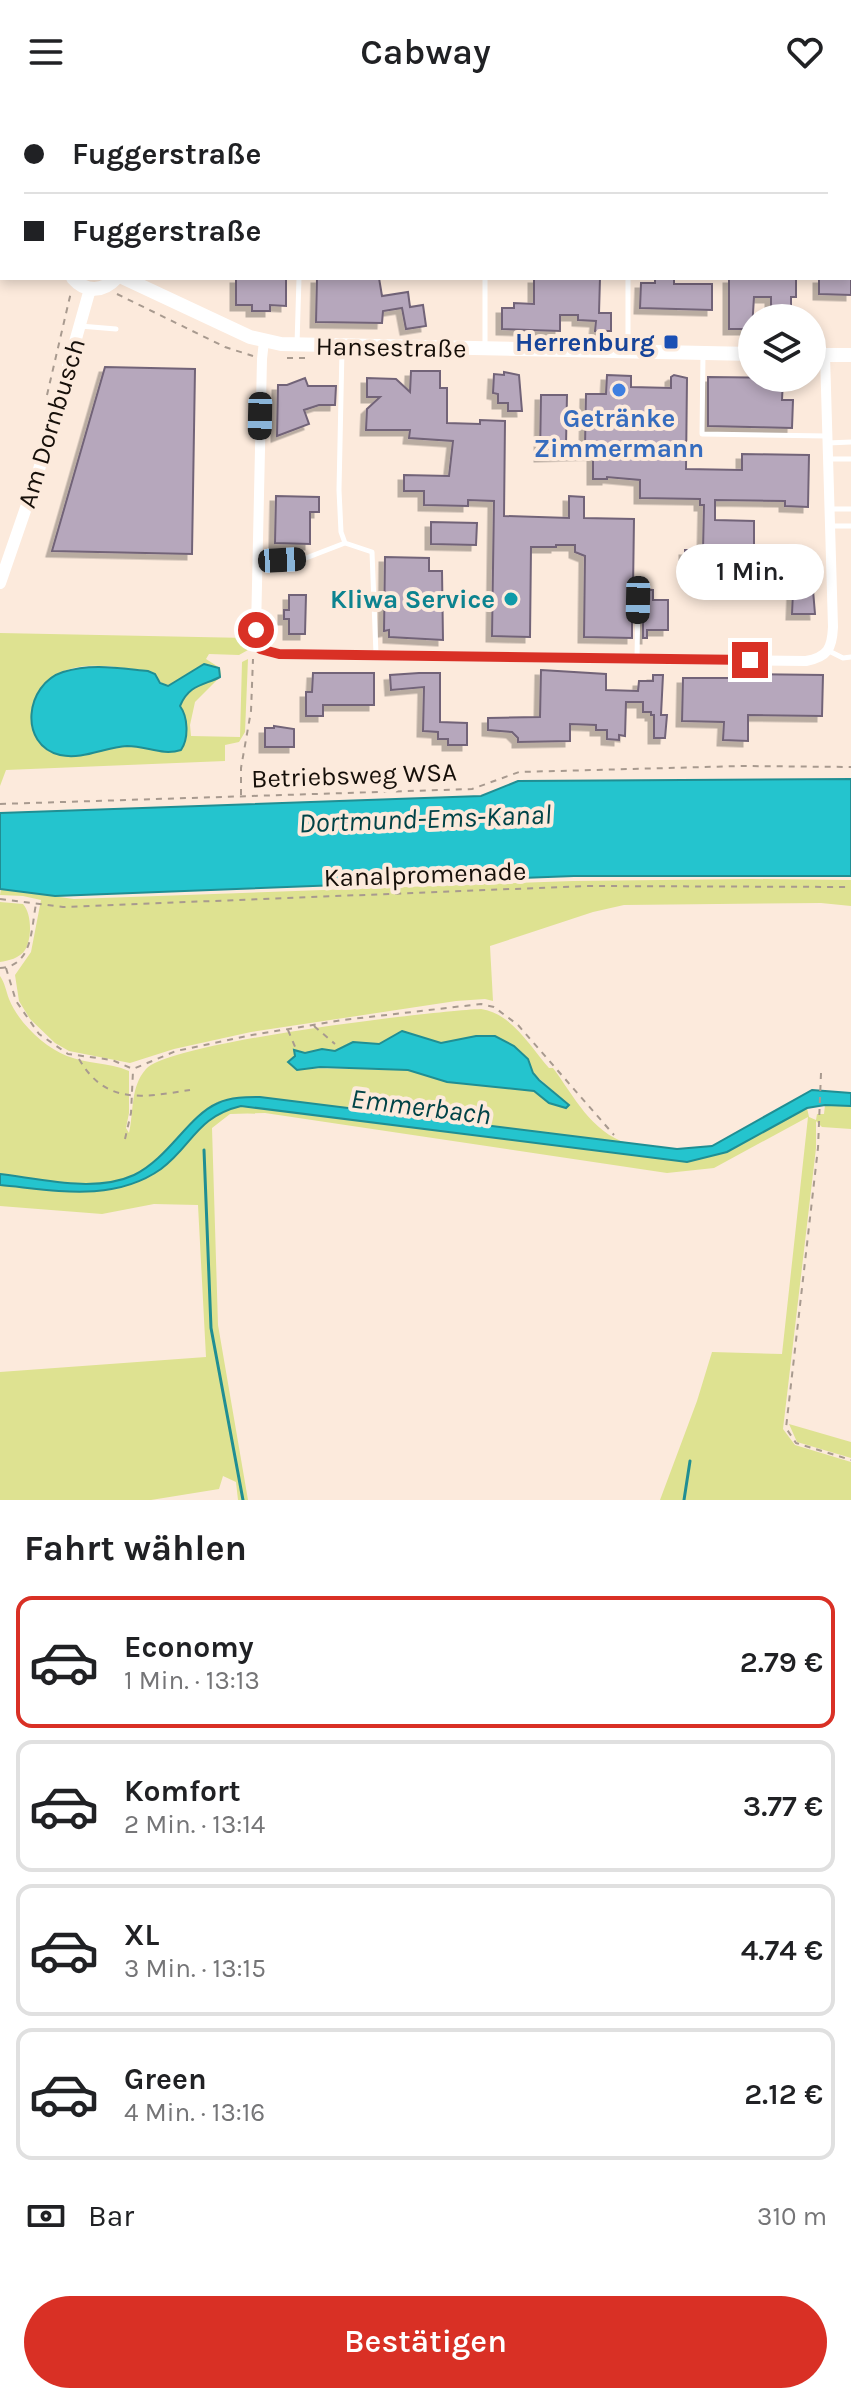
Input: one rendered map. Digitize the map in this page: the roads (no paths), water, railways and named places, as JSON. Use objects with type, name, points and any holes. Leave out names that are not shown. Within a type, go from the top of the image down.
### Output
[{"type":"main road","points":[[72,284],[90,289],[104,288],[114,280]]},
{"type":"main road","name":"Hansestraße","points":[[128,280],[250,337],[297,345],[738,354]]},
{"type":"main road","points":[[826,355],[851,355]]},
{"type":"street","name":"Am Dornbusch","points":[[0,583],[5,554],[38,473],[90,289]]},
{"type":"street","points":[[264,341],[256,630],[260,649],[279,654],[817,659],[829,651],[833,627],[828,459],[822,392]]},
{"type":"lane","name":"Hansestraße","points":[[297,345],[299,280]]},
{"type":"lane","name":"Hansestraße","points":[[485,280],[485,349]]},
{"type":"lane","points":[[628,280],[628,351]]},
{"type":"lane","points":[[79,326],[116,329]]},
{"type":"lane","points":[[342,346],[339,490],[341,532],[345,543]]},
{"type":"lane","points":[[703,353],[702,434],[851,442]]},
{"type":"lane","points":[[828,459],[851,459]]},
{"type":"lane","points":[[829,509],[851,509]]},
{"type":"lane","points":[[830,526],[851,526]]},
{"type":"lane","points":[[258,560],[306,558],[345,543],[372,552],[376,655]]},
{"type":"lane","points":[[637,658],[638,600]]},
{"type":"lane","points":[[829,651],[843,658],[851,657]]},
{"type":"water","points":[[204,664],[219,668],[220,677],[193,689],[180,706],[186,728],[181,750],[167,752],[127,746],[77,756],[60,755],[37,740],[32,728],[34,701],[50,679],[63,672],[94,667],[148,671],[168,686]]},
{"type":"water","name":"Dortmund-Ems-Kanal","points":[[851,779],[851,876],[574,876],[55,896],[0,889],[0,813],[481,796],[518,781]]},
{"type":"water","points":[[402,1031],[441,1043],[476,1036],[495,1036],[514,1046],[528,1059],[539,1080],[569,1105],[566,1108],[549,1103],[534,1091],[447,1082],[408,1070],[320,1067],[297,1070],[288,1062],[295,1056],[294,1050],[305,1053],[322,1049],[335,1051],[353,1042],[379,1044]]},
{"type":"water","points":[[812,1090],[851,1093],[851,1106],[807,1108],[727,1152],[687,1162],[241,1106],[204,1124],[161,1169],[123,1187],[83,1192],[0,1185],[0,1174],[85,1184],[134,1175],[158,1158],[207,1109],[239,1098],[260,1097],[677,1149],[712,1146]]},
{"type":"waterway","points":[[204,1150],[211,1328],[243,1500]]},
{"type":"waterway","points":[[684,1500],[690,1461]]},
{"type":"place","name":"Herrenburg","points":[[671,342]]},
{"type":"place","name":"Getränke Zimmermann","points":[[619,390]]},
{"type":"place","name":"Kliwa Service","points":[[511,599]]},
{"type":"water label","name":"Emmerbach","points":[[421,1106]]}]
